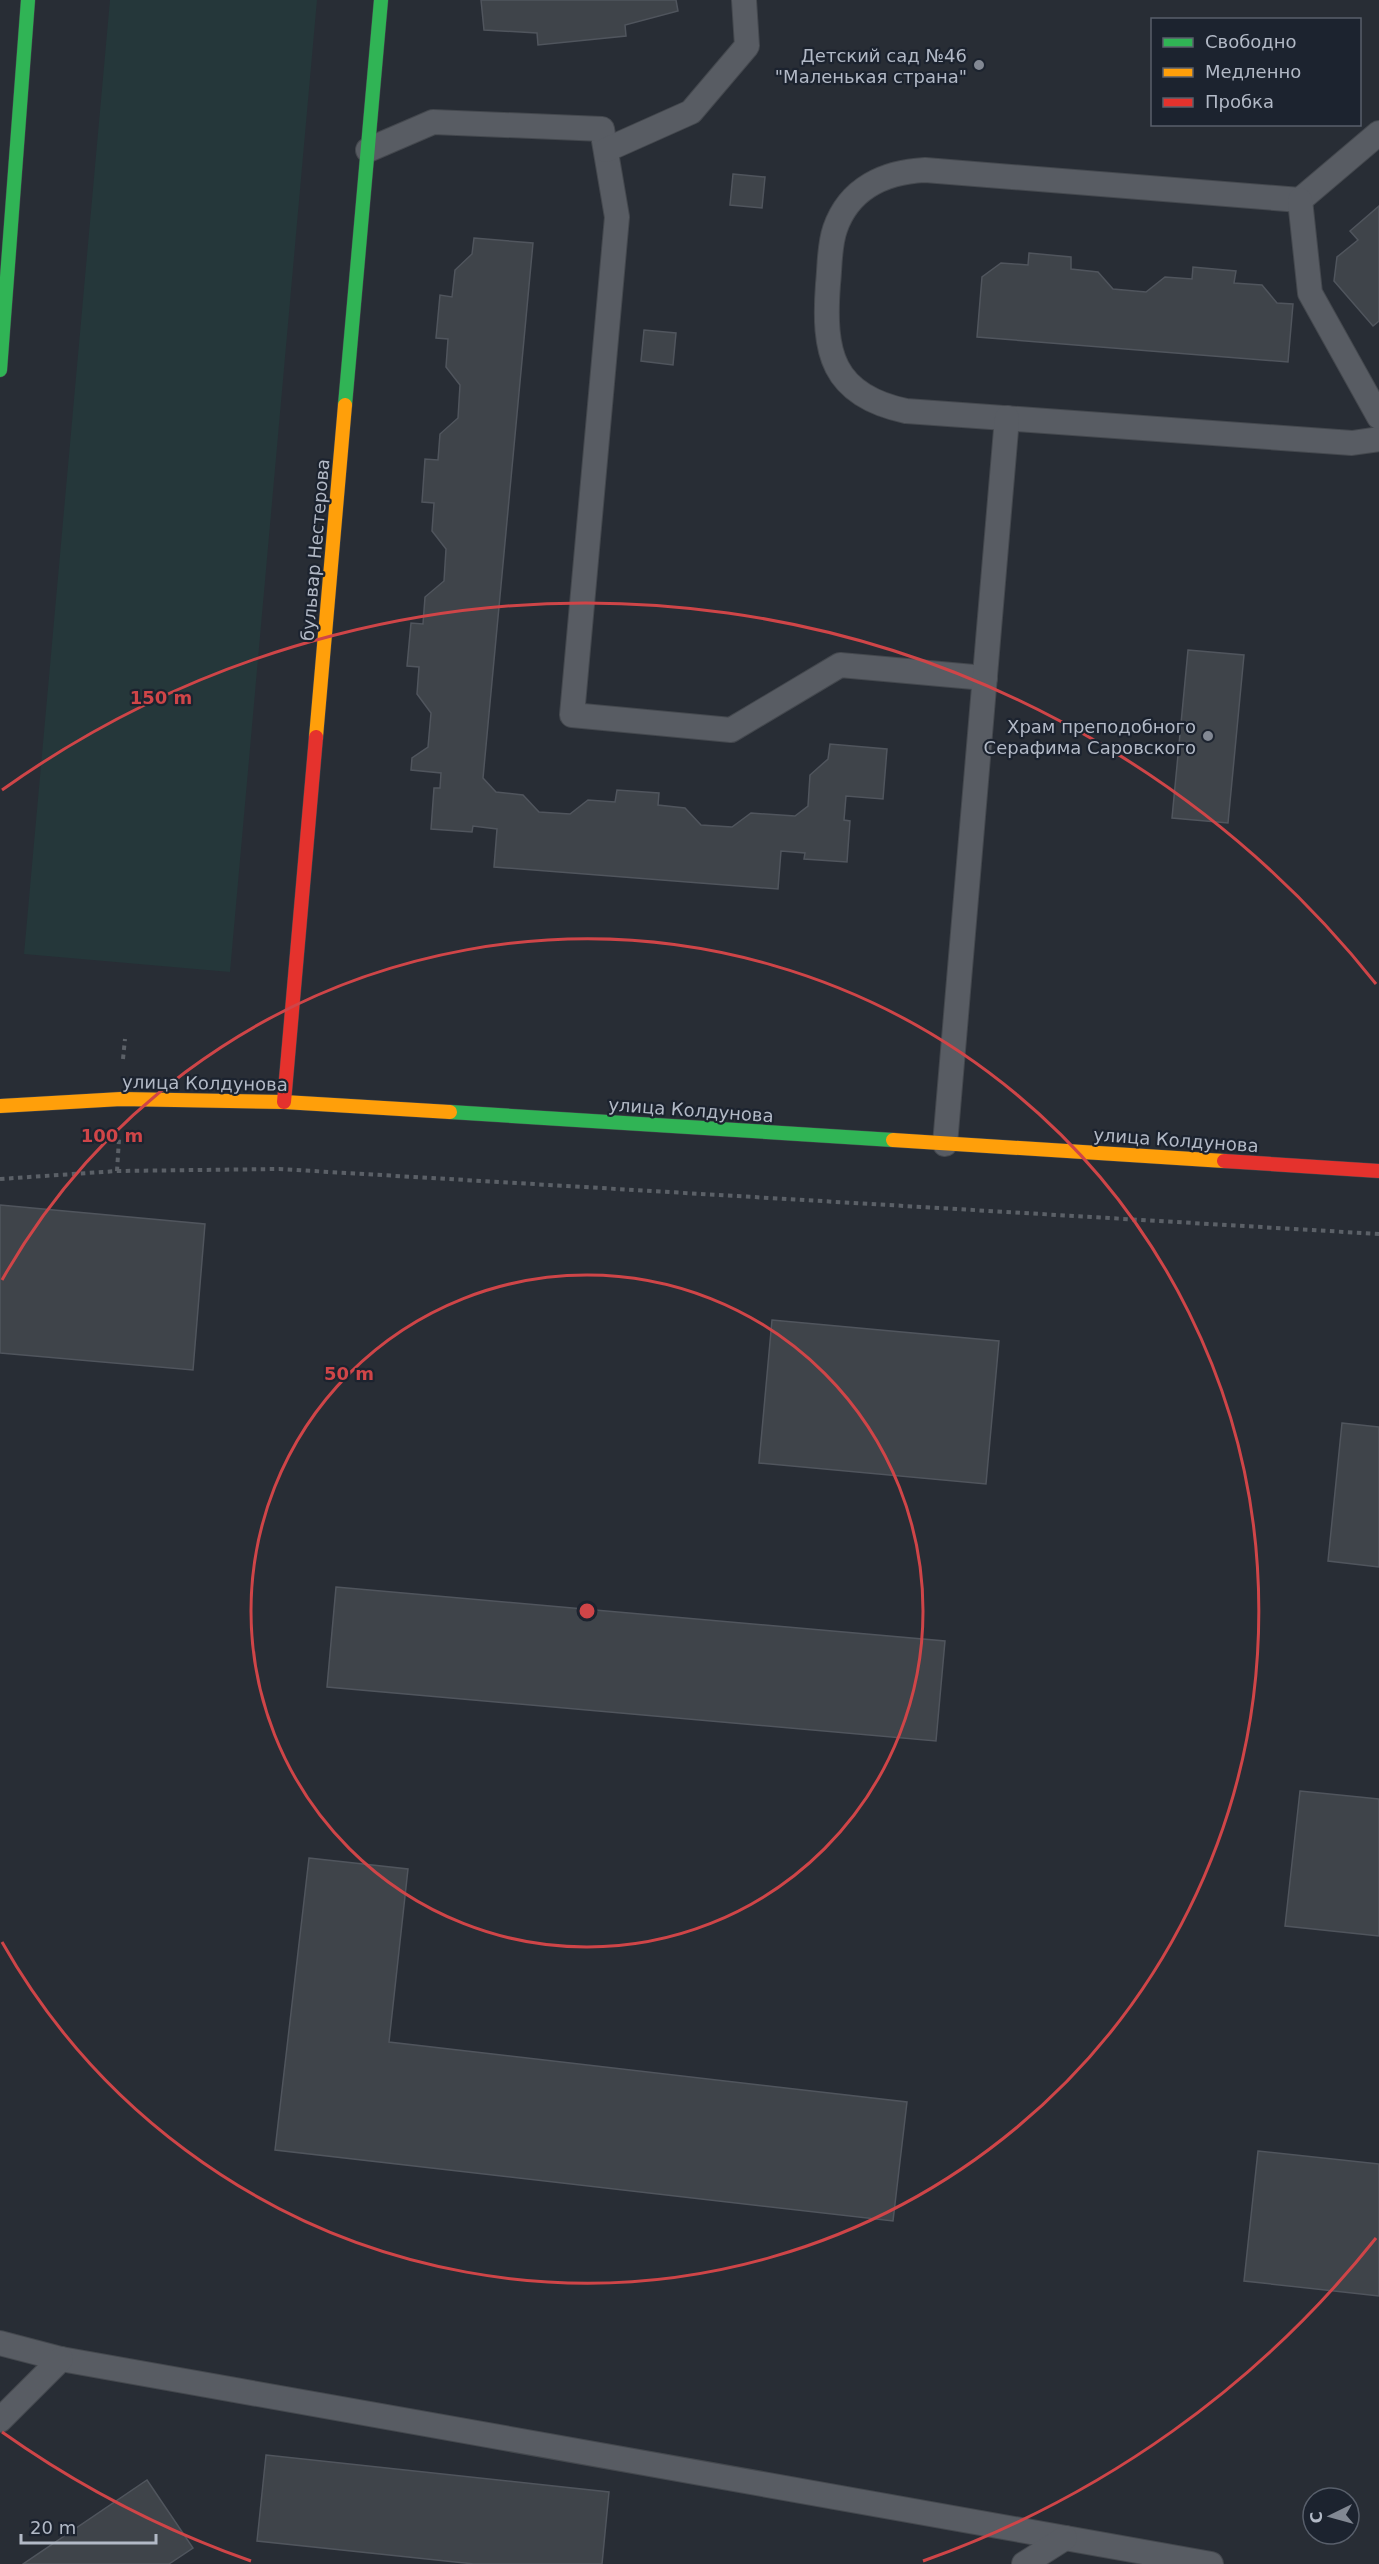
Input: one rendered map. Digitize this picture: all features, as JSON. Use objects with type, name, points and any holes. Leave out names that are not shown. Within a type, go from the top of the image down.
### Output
[{"type":"street","points":[[0,370],[10,90],[28,0]]},
{"type":"street","name":"бульвар Нестерова","points":[[284,1102],[381,0]]},
{"type":"street","name":"улица Колдунова","points":[[0,1106],[121,1099],[284,1102],[1379,1171]]},
{"type":"lane","points":[[606,150],[691,112],[747,46],[744,0]]},
{"type":"lane","points":[[368,150],[433,122],[602,129],[617,217],[572,715],[731,730],[840,665],[985,678]]},
{"type":"lane","points":[[1379,133],[1300,200],[925,170],[902,171],[881,178],[861,191],[846,208],[836,228],[830,262],[826,317],[827,340],[834,362],[847,381],[864,396],[884,406],[906,411],[1352,443],[1379,439]]},
{"type":"lane","points":[[1300,200],[1310,293],[1379,417]]},
{"type":"lane","points":[[945,1144],[1008,418]]},
{"type":"lane","points":[[0,2343],[61,2359],[1211,2564]]},
{"type":"lane","points":[[0,2420],[61,2359]]},
{"type":"lane","points":[[1024,2564],[1065,2538]]},
{"type":"path","points":[[0,1179],[117,1171],[279,1169],[1379,1234]]},
{"type":"shaded area","points":[[110,0],[317,0],[230,972],[24,954]]},
{"type":"building","points":[[481,0],[676,0],[678,11],[625,25],[626,36],[538,45],[537,33],[484,30]]},
{"type":"building","points":[[733,174],[765,177],[762,208],[730,205]]},
{"type":"building","points":[[1379,206],[1379,321],[1373,326],[1334,281],[1337,257],[1358,240],[1350,231]]},
{"type":"building","points":[[474,238],[533,243],[483,778],[496,792],[523,795],[539,812],[570,814],[588,800],[615,802],[617,790],[659,793],[658,805],[685,808],[701,825],[732,827],[751,813],[795,816],[808,806],[810,775],[828,759],[830,744],[887,749],[883,799],[846,796],[844,820],[850,821],[847,862],[804,859],[805,853],[781,851],[778,889],[494,867],[497,829],[473,826],[472,832],[431,829],[434,788],[440,788],[441,773],[411,770],[412,758],[428,747],[431,713],[417,694],[419,667],[407,666],[411,623],[423,624],[425,597],[444,581],[446,549],[432,531],[434,503],[422,502],[425,459],[438,460],[440,434],[458,418],[460,385],[446,367],[448,339],[436,338],[440,295],[452,297],[455,270],[472,254]]},
{"type":"building","points":[[1029,253],[1071,257],[1071,269],[1098,272],[1113,289],[1146,292],[1165,277],[1192,279],[1193,267],[1236,271],[1234,283],[1262,285],[1277,303],[1293,304],[1288,362],[977,337],[982,277],[1001,263],[1028,265]]},
{"type":"building","points":[[644,330],[676,333],[673,365],[641,361]]},
{"type":"building","name":"Храм преподобного Серафима Саровского","points":[[1188,650],[1244,655],[1228,823],[1172,818]]},
{"type":"building","points":[[0,1205],[205,1224],[193,1370],[0,1353]]},
{"type":"building","points":[[772,1320],[999,1341],[986,1484],[759,1463]]},
{"type":"building","points":[[1342,1423],[1379,1427],[1379,1567],[1328,1561]]},
{"type":"building","points":[[336,1587],[945,1641],[936,1741],[327,1687]]},
{"type":"building","points":[[1300,1791],[1379,1799],[1379,1936],[1285,1926]]},
{"type":"building","points":[[309,1858],[408,1869],[389,2042],[907,2102],[893,2221],[275,2150]]},
{"type":"building","points":[[1258,2151],[1379,2164],[1379,2296],[1244,2281]]},
{"type":"building","points":[[266,2455],[609,2492],[602,2564],[474,2564],[257,2541]]},
{"type":"building","points":[[147,2480],[193,2548],[169,2564],[23,2564]]},
{"type":"traffic: fast","points":[[0,370],[28,0]]},
{"type":"traffic: fast","points":[[345,405],[381,0]]},
{"type":"traffic: fast","points":[[450,1112],[893,1140]]},
{"type":"traffic: slow","points":[[316,737],[345,405]]},
{"type":"traffic: slow","points":[[0,1106],[121,1099],[284,1102],[450,1112]]},
{"type":"traffic: slow","points":[[893,1140],[1224,1161]]},
{"type":"traffic: jam","points":[[284,1102],[316,737]]},
{"type":"traffic: jam","points":[[1224,1161],[1379,1171]]},
{"type":"place","name":"Детский сад №46 \"Маленькая страна\"","points":[[979,65]]},
{"type":"place","name":"Храм преподобного Серафима Саровского","points":[[1208,736]]}]
